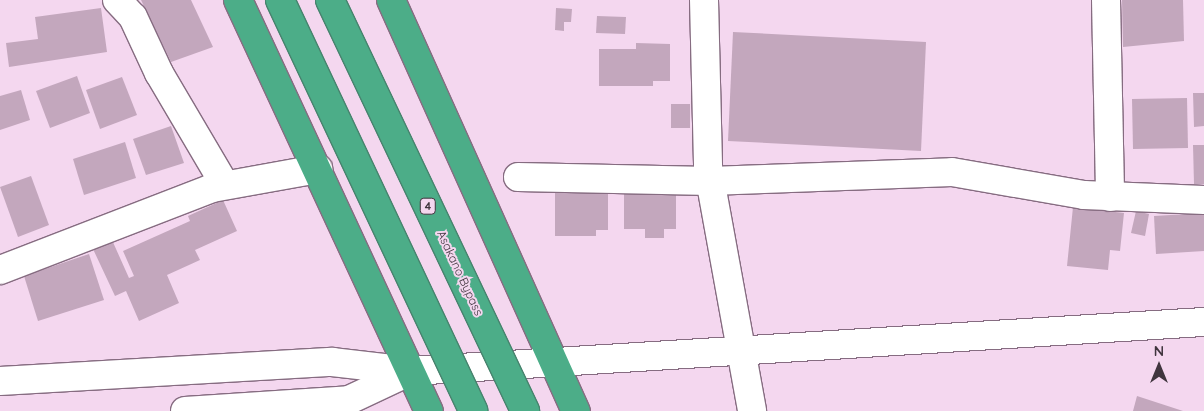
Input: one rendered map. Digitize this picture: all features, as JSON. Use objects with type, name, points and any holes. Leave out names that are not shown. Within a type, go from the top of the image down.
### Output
[{"type":"highway","points":[[238,0],[429,411]]},
{"type":"highway","points":[[280,0],[473,411]]},
{"type":"highway","name":"Asakano Bypass","points":[[330,0],[525,411]]},
{"type":"highway","points":[[391,0],[576,411]]},
{"type":"street","points":[[118,0],[133,17],[160,73],[225,185]]},
{"type":"street","points":[[704,0],[710,181],[752,411]]},
{"type":"street","points":[[1106,0],[1110,197]]},
{"type":"street","points":[[0,270],[225,185],[318,170]]},
{"type":"street","points":[[518,177],[710,181],[952,172],[1110,197],[1204,200]]},
{"type":"street","points":[[0,381],[332,362],[411,371],[740,353],[1204,322]]},
{"type":"street","points":[[185,411],[350,400],[411,371]]},
{"type":"building","points":[[141,0],[191,0],[213,47],[171,62]]},
{"type":"building","points":[[1122,0],[1183,0],[1184,41],[1123,47]]},
{"type":"building","points":[[101,8],[107,52],[9,67],[6,43],[38,39],[35,17]]},
{"type":"building","points":[[556,8],[572,9],[571,22],[564,22],[564,31],[555,30]]},
{"type":"building","points":[[597,16],[626,17],[625,34],[596,33]]},
{"type":"building","points":[[733,32],[926,42],[921,151],[728,141]]},
{"type":"building","points":[[636,43],[670,44],[670,81],[653,81],[653,86],[599,86],[599,49],[636,49]]},
{"type":"building","points":[[77,76],[90,113],[50,128],[36,91]]},
{"type":"building","points":[[122,77],[137,115],[100,129],[86,90]]},
{"type":"building","points":[[21,90],[30,120],[0,130],[0,96]]},
{"type":"building","points":[[1193,93],[1204,93],[1204,126],[1194,127]]},
{"type":"building","points":[[1187,98],[1188,148],[1133,149],[1132,99]]},
{"type":"building","points":[[671,104],[690,104],[690,128],[671,128]]},
{"type":"building","points":[[171,126],[184,163],[146,175],[133,139]]},
{"type":"building","points":[[125,142],[136,178],[84,195],[73,159]]},
{"type":"building","points":[[1193,145],[1204,145],[1204,184],[1194,184]]},
{"type":"building","points":[[31,176],[49,225],[18,237],[0,187]]},
{"type":"building","points":[[555,193],[608,193],[608,230],[596,230],[596,236],[555,236]]},
{"type":"building","points":[[624,193],[676,193],[676,229],[664,229],[664,238],[645,238],[645,229],[624,229]]},
{"type":"building","points":[[223,200],[237,231],[195,250],[200,260],[167,275],[179,303],[139,321],[126,291],[115,296],[93,249],[112,240],[129,278],[134,276],[123,251],[190,221],[188,216]]},
{"type":"building","points":[[1073,207],[1124,213],[1120,251],[1110,250],[1108,270],[1067,266]]},
{"type":"building","points":[[1136,211],[1149,214],[1145,236],[1131,233]]},
{"type":"building","points":[[1204,213],[1204,251],[1156,254],[1154,216]]},
{"type":"building","points":[[89,254],[104,300],[38,321],[24,276]]},
{"type":"building","points":[[1137,396],[1183,411],[1133,411]]}]
